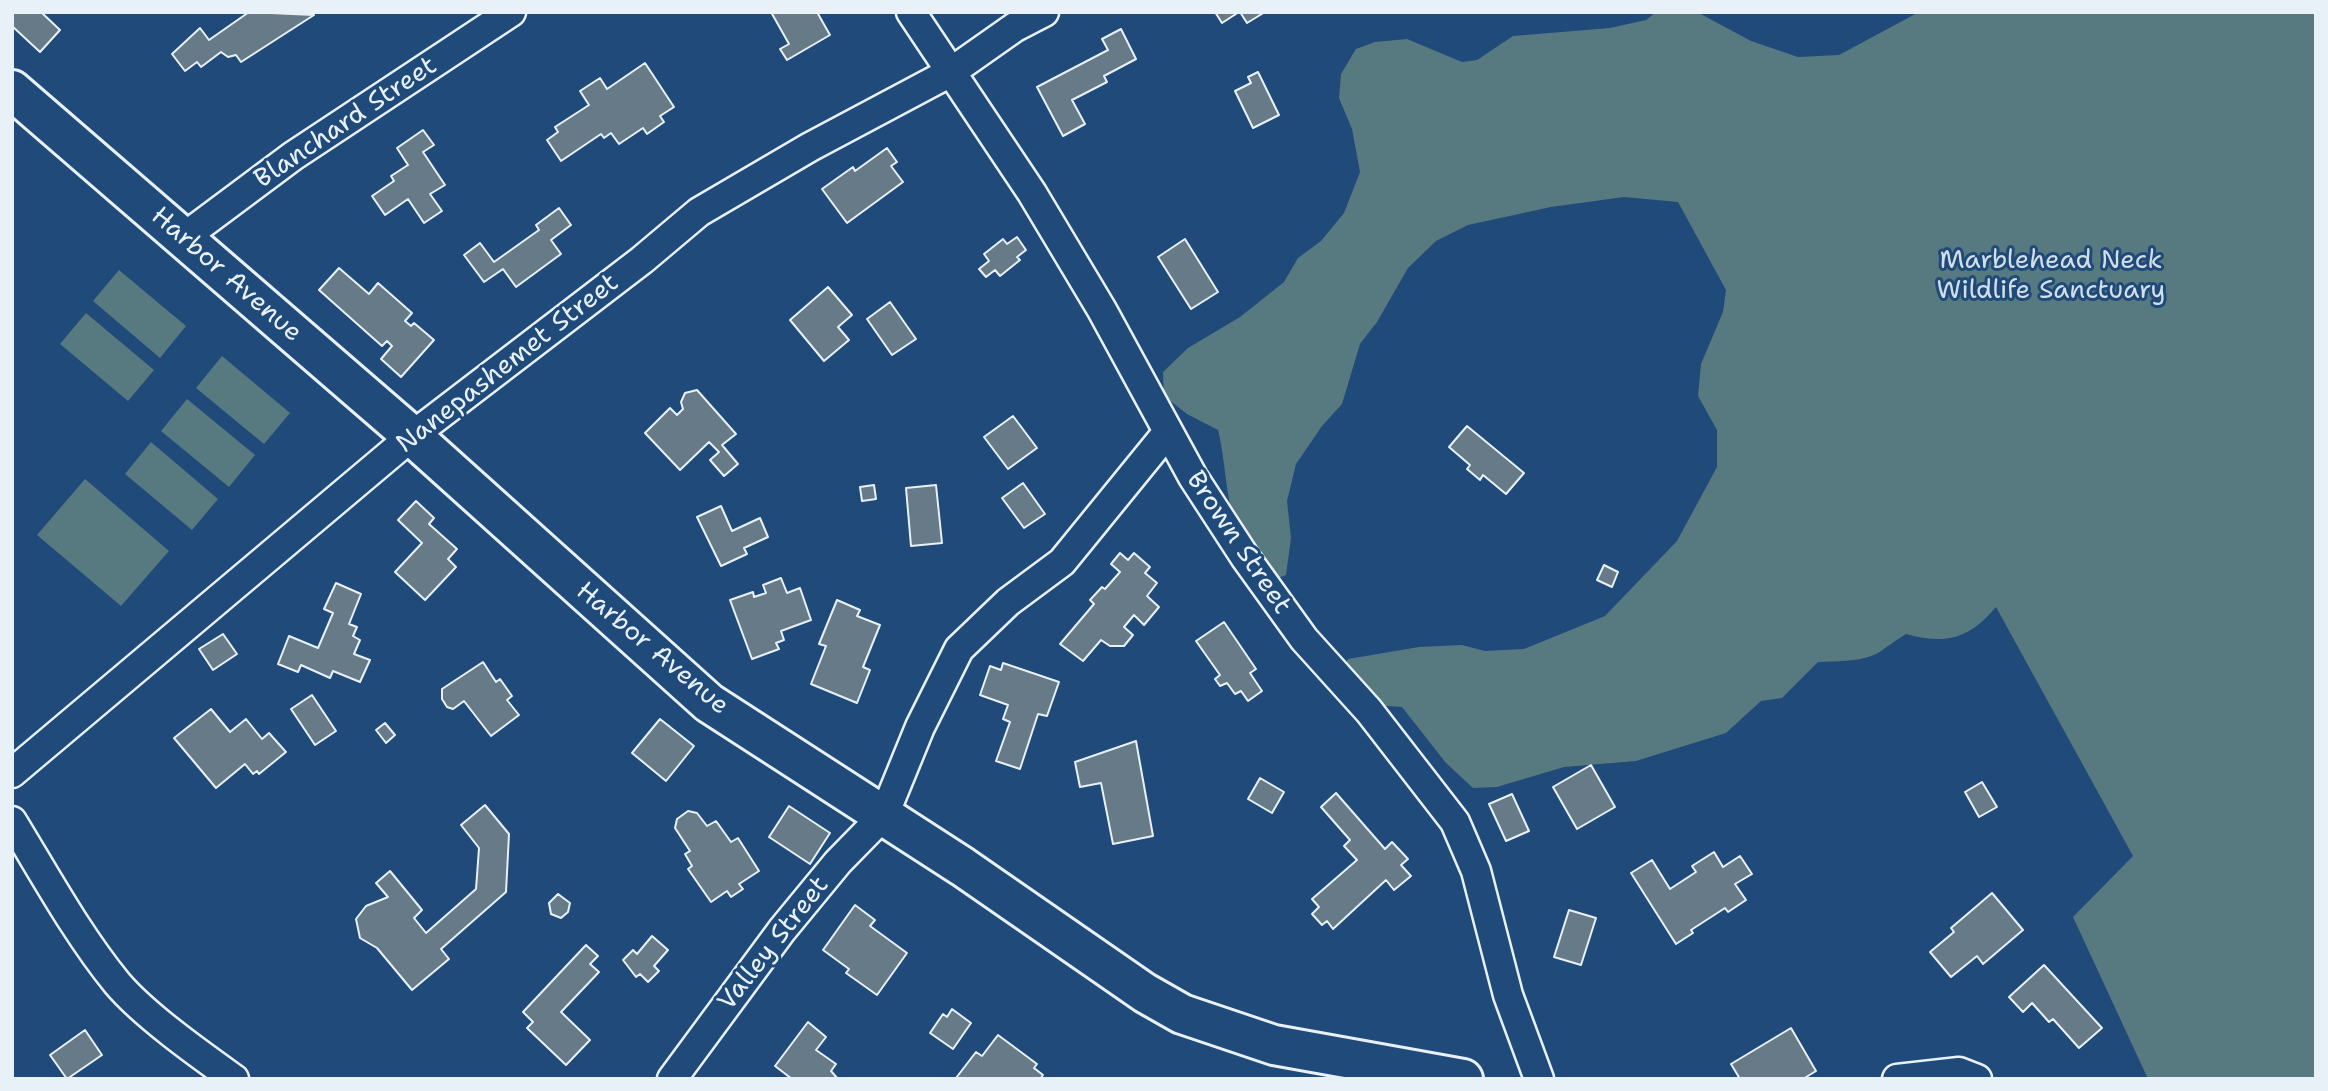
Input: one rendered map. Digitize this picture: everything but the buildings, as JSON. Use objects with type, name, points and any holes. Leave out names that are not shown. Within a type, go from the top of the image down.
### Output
[{"type":"main road","name":"Harbor Avenue","points":[[12,90],[412,436],[709,703],[884,815],[1145,993],[1182,1014],[1274,1045],[1463,1079]]},
{"type":"street","name":"Blanchard Street","points":[[183,238],[293,156],[511,12]]},
{"type":"street","name":"Brown Street","points":[[911,12],[1032,193],[1095,298],[1167,433],[1245,557],[1304,639],[1369,711],[1455,822],[1476,871],[1508,995],[1539,1079]]},
{"type":"street","name":"Nanepashemet Street","points":[[12,774],[412,436],[642,260],[699,212],[810,147],[951,72],[1015,27],[1044,12]]},
{"type":"street","points":[[884,815],[920,727],[958,649],[1008,602],[1062,562],[1167,433]]},
{"type":"street","name":"Valley Street","points":[[672,1079],[782,930],[838,862],[884,815]]},
{"type":"street","points":[[12,821],[65,907],[118,985],[194,1050],[234,1079]]},
{"type":"street","points":[[1897,1079],[1959,1072],[1977,1079]]},
{"type":"green space","name":"Marblehead Neck Wildlife Sanctuary","points":[[1656,12],[1697,12],[1751,41],[1798,57],[1839,55],[1919,12],[2316,12],[2316,1079],[2148,1079],[2073,917],[2133,856],[1996,607],[1976,626],[1956,637],[1933,639],[1906,634],[1867,657],[1818,662],[1782,698],[1761,701],[1726,733],[1636,761],[1564,767],[1497,787],[1473,788],[1446,763],[1402,707],[1373,705],[1343,668],[1348,659],[1419,647],[1462,645],[1485,651],[1524,649],[1605,616],[1677,541],[1717,467],[1717,430],[1698,396],[1701,364],[1723,312],[1726,290],[1678,202],[1624,197],[1551,207],[1468,225],[1436,241],[1408,268],[1377,322],[1360,344],[1342,404],[1322,426],[1296,464],[1287,501],[1291,538],[1286,575],[1272,580],[1245,546],[1232,515],[1218,430],[1187,414],[1164,396],[1163,372],[1188,348],[1240,317],[1284,282],[1298,258],[1321,241],[1344,213],[1360,172],[1352,129],[1339,98],[1341,74],[1356,49],[1375,42],[1407,39],[1462,62],[1477,60],[1513,36],[1610,28],[1646,20]]},
{"type":"green space","points":[[119,270],[186,326],[160,358],[93,301]]},
{"type":"green space","points":[[86,313],[154,370],[128,401],[60,344]]},
{"type":"green space","points":[[222,356],[290,413],[264,444],[196,388]]},
{"type":"green space","points":[[187,399],[255,455],[229,487],[161,431]]},
{"type":"green space","points":[[151,442],[218,499],[192,530],[125,474]]},
{"type":"green space","points":[[85,479],[169,551],[121,606],[37,535]]}]
